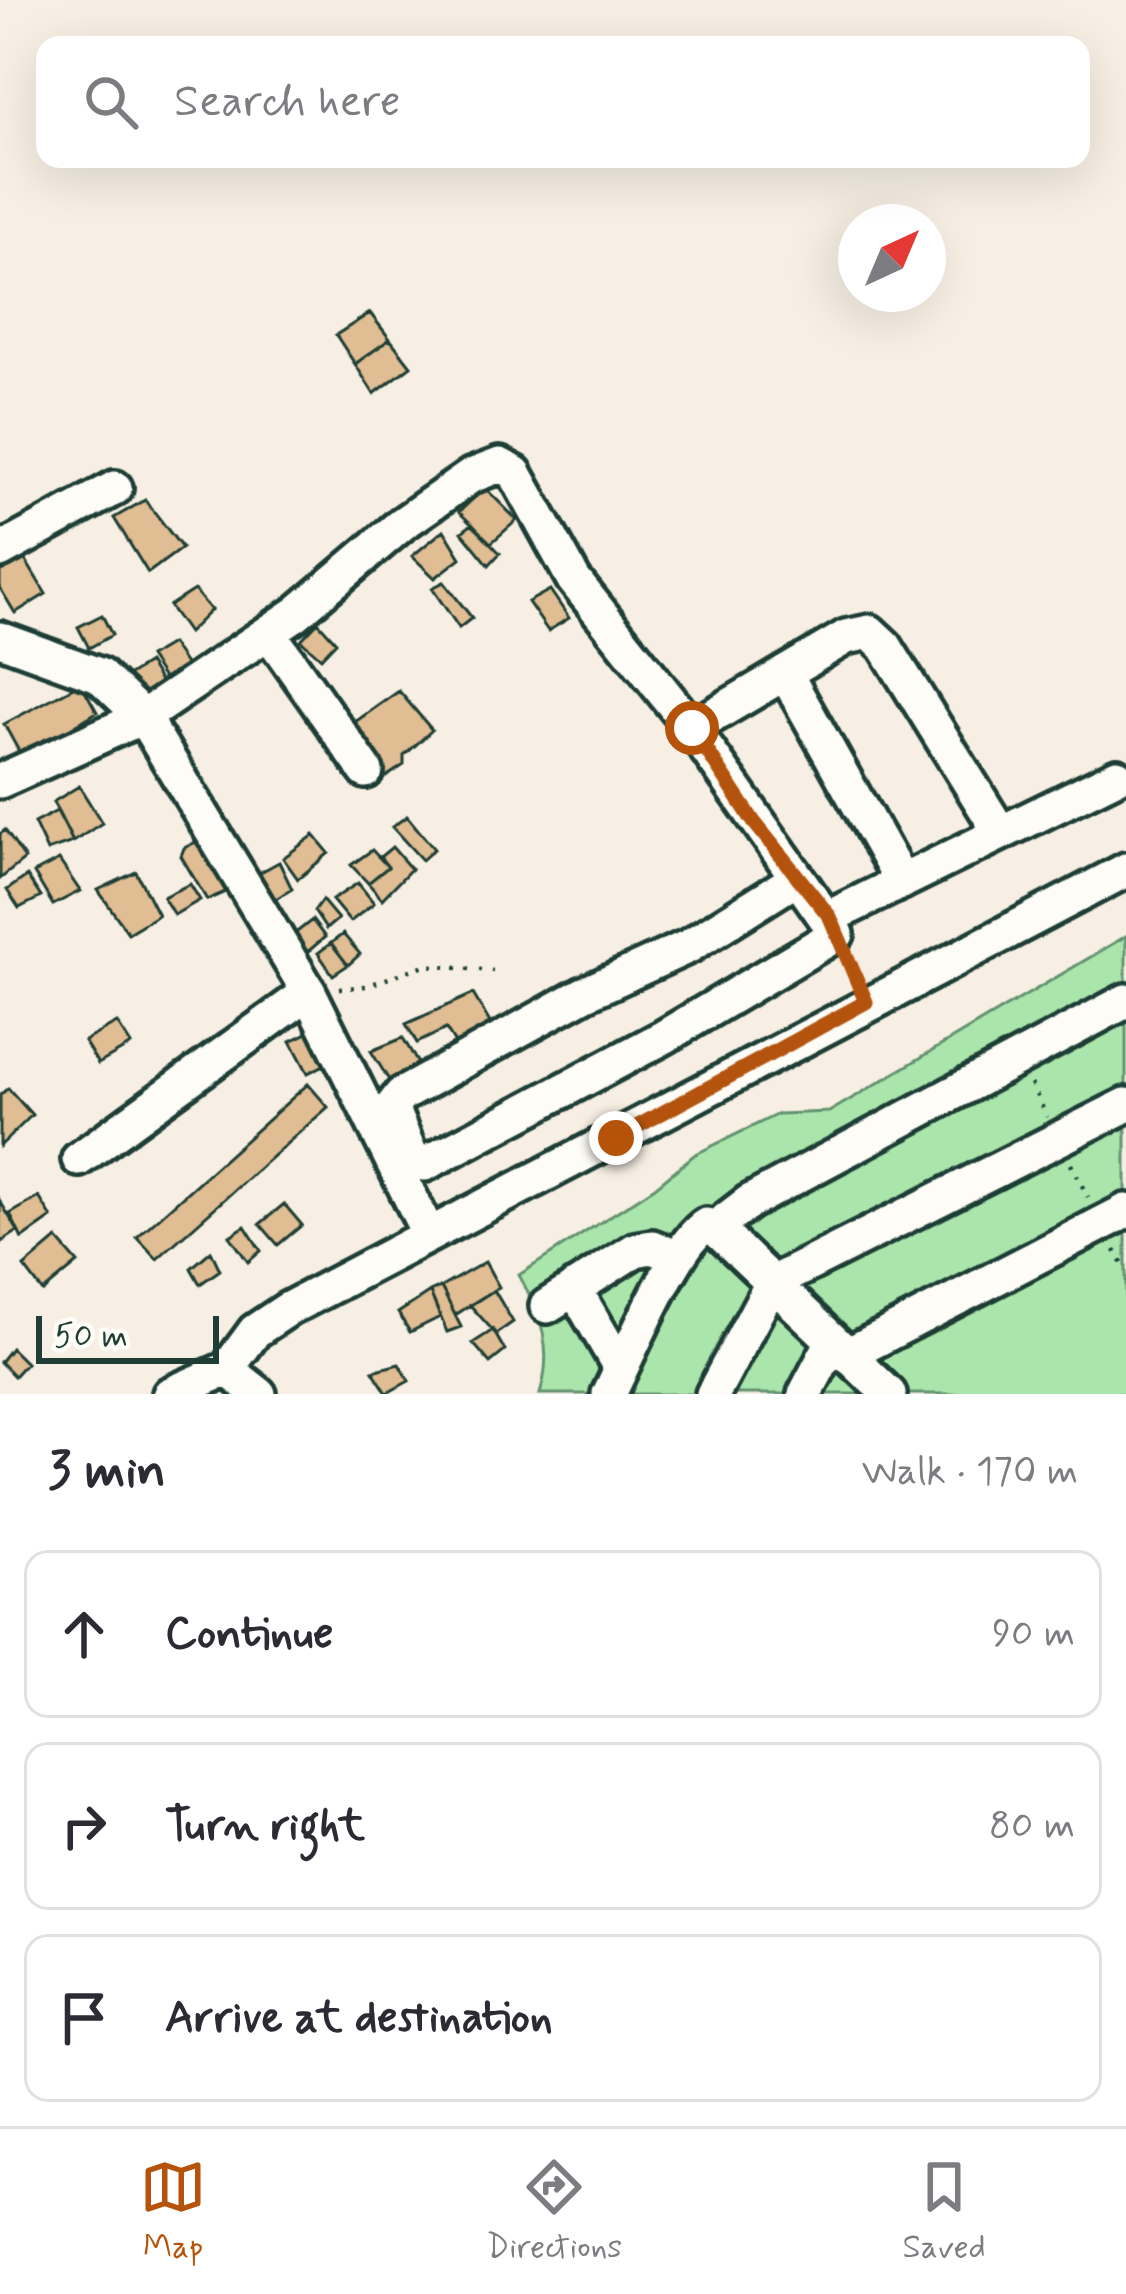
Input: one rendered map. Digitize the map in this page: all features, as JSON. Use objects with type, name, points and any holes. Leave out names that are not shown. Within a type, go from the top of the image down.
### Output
[{"type":"street","points":[[0,781],[143,717],[268,633],[402,524],[471,476],[500,465],[515,473],[588,598],[692,728],[796,879],[830,917],[837,934],[664,1037],[424,1164],[412,1160],[391,1108],[401,1095],[584,994],[688,946],[796,879]]},
{"type":"street","points":[[0,551],[115,488]]},
{"type":"street","points":[[692,728],[846,638],[859,632],[876,635],[1000,832]]},
{"type":"street","points":[[268,633],[366,771]]},
{"type":"street","points":[[0,639],[99,675],[143,717],[309,992],[428,1234]]},
{"type":"street","points":[[785,673],[902,882]]},
{"type":"street","points":[[830,917],[1118,776]]},
{"type":"street","points":[[170,1394],[227,1369],[255,1331],[271,1320],[1126,870]]},
{"type":"street","points":[[79,1159],[309,992]]},
{"type":"street","points":[[716,1228],[749,1202],[1126,1001]]},
{"type":"street","points":[[713,1394],[772,1283],[1126,1105]]},
{"type":"street","points":[[806,1394],[840,1348],[1126,1211]]},
{"type":"street","points":[[615,1382],[678,1257],[694,1232],[706,1225],[716,1228],[889,1394]]},
{"type":"street","points":[[615,1382],[561,1297],[634,1250],[652,1247],[678,1257]]},
{"type":"street","points":[[227,1369],[259,1394]]},
{"type":"path","points":[[309,992],[366,986],[425,965],[493,971]]},
{"type":"green space","points":[[1126,936],[1126,1394],[540,1394],[546,1362],[543,1333],[519,1275],[655,1187],[694,1155],[778,1114],[829,1112]]},
{"type":"building","points":[[370,313],[390,339],[355,364],[336,335]]},
{"type":"building","points":[[390,339],[411,366],[374,394],[355,364]]},
{"type":"building","points":[[485,488],[517,520],[491,543],[459,512]]},
{"type":"building","points":[[145,500],[182,548],[148,573],[114,518]]},
{"type":"building","points":[[472,524],[500,553],[489,565],[462,532]]},
{"type":"building","points":[[444,530],[461,558],[435,578],[412,556]]},
{"type":"building","points":[[21,553],[46,594],[15,613],[0,588],[0,567]]},
{"type":"building","points":[[444,582],[472,618],[459,628],[432,588]]},
{"type":"building","points":[[194,590],[211,610],[188,633],[169,606]]},
{"type":"building","points":[[550,590],[569,618],[548,631],[528,602]]},
{"type":"building","points":[[102,615],[112,635],[89,648],[78,627]]},
{"type":"building","points":[[318,622],[336,642],[321,658],[301,640]]},
{"type":"building","points":[[171,644],[189,670],[166,683],[149,657]]},
{"type":"building","points":[[148,663],[164,688],[143,701],[124,678]]},
{"type":"building","points":[[81,683],[97,712],[22,757],[4,724]]},
{"type":"building","points":[[399,691],[432,730],[404,756],[404,765],[383,779],[352,724]]},
{"type":"building","points":[[79,786],[102,823],[73,842],[53,802]]},
{"type":"building","points":[[57,811],[73,842],[47,851],[34,823]]},
{"type":"building","points":[[407,816],[434,849],[422,860],[392,827]]},
{"type":"building","points":[[5,830],[25,859],[0,879],[0,834]]},
{"type":"building","points":[[314,835],[329,853],[298,879],[283,858]]},
{"type":"building","points":[[204,838],[230,890],[207,900],[181,856],[184,848]]},
{"type":"building","points":[[392,847],[411,869],[382,899],[368,883],[388,867],[380,857]]},
{"type":"building","points":[[372,850],[388,867],[368,883],[351,865]]},
{"type":"building","points":[[59,860],[80,891],[53,905],[34,873]]},
{"type":"building","points":[[279,862],[292,889],[274,900],[257,874]]},
{"type":"building","points":[[136,872],[158,915],[128,933],[98,890]]},
{"type":"building","points":[[27,876],[41,897],[19,908],[7,890]]},
{"type":"building","points":[[358,883],[374,903],[350,922],[332,900]]},
{"type":"building","points":[[190,884],[200,900],[174,915],[163,897]]},
{"type":"building","points":[[322,900],[338,919],[326,929],[314,911]]},
{"type":"building","points":[[312,920],[325,937],[304,955],[288,939]]},
{"type":"building","points":[[343,934],[360,954],[348,965],[331,943]]},
{"type":"building","points":[[331,943],[348,965],[333,975],[318,953]]},
{"type":"building","points":[[473,994],[492,1026],[466,1046],[456,1045],[446,1029],[417,1043],[406,1024]]},
{"type":"building","points":[[117,1023],[131,1045],[98,1064],[84,1041]]},
{"type":"building","points":[[316,1029],[332,1061],[308,1073],[291,1041]]},
{"type":"building","points":[[403,1038],[420,1067],[392,1085],[371,1051]]},
{"type":"building","points":[[308,1084],[328,1107],[157,1259],[137,1237]]},
{"type":"building","points":[[8,1088],[32,1115],[0,1146],[0,1095]]},
{"type":"building","points":[[39,1197],[52,1218],[22,1239],[10,1214]]},
{"type":"building","points":[[0,1201],[18,1231],[0,1243]]},
{"type":"building","points":[[284,1204],[302,1225],[278,1245],[260,1224]]},
{"type":"building","points":[[245,1226],[261,1251],[248,1262],[230,1236]]},
{"type":"building","points":[[57,1239],[78,1263],[43,1292],[24,1267]]},
{"type":"building","points":[[211,1251],[220,1270],[200,1284],[191,1268]]},
{"type":"building","points":[[485,1262],[499,1287],[455,1315],[441,1287]]},
{"type":"building","points":[[441,1287],[461,1327],[447,1332],[430,1292]]},
{"type":"building","points":[[494,1290],[513,1322],[496,1334],[470,1305]]},
{"type":"building","points":[[430,1292],[440,1317],[410,1332],[398,1313]]},
{"type":"building","points":[[493,1330],[505,1351],[490,1363],[473,1343]]},
{"type":"building","points":[[11,1348],[26,1363],[14,1376],[0,1362]]},
{"type":"building","points":[[399,1364],[409,1381],[387,1393],[373,1371]]},
{"type":"route","points":[[616,1138],[866,1002],[830,917],[741,805],[692,728]]}]
